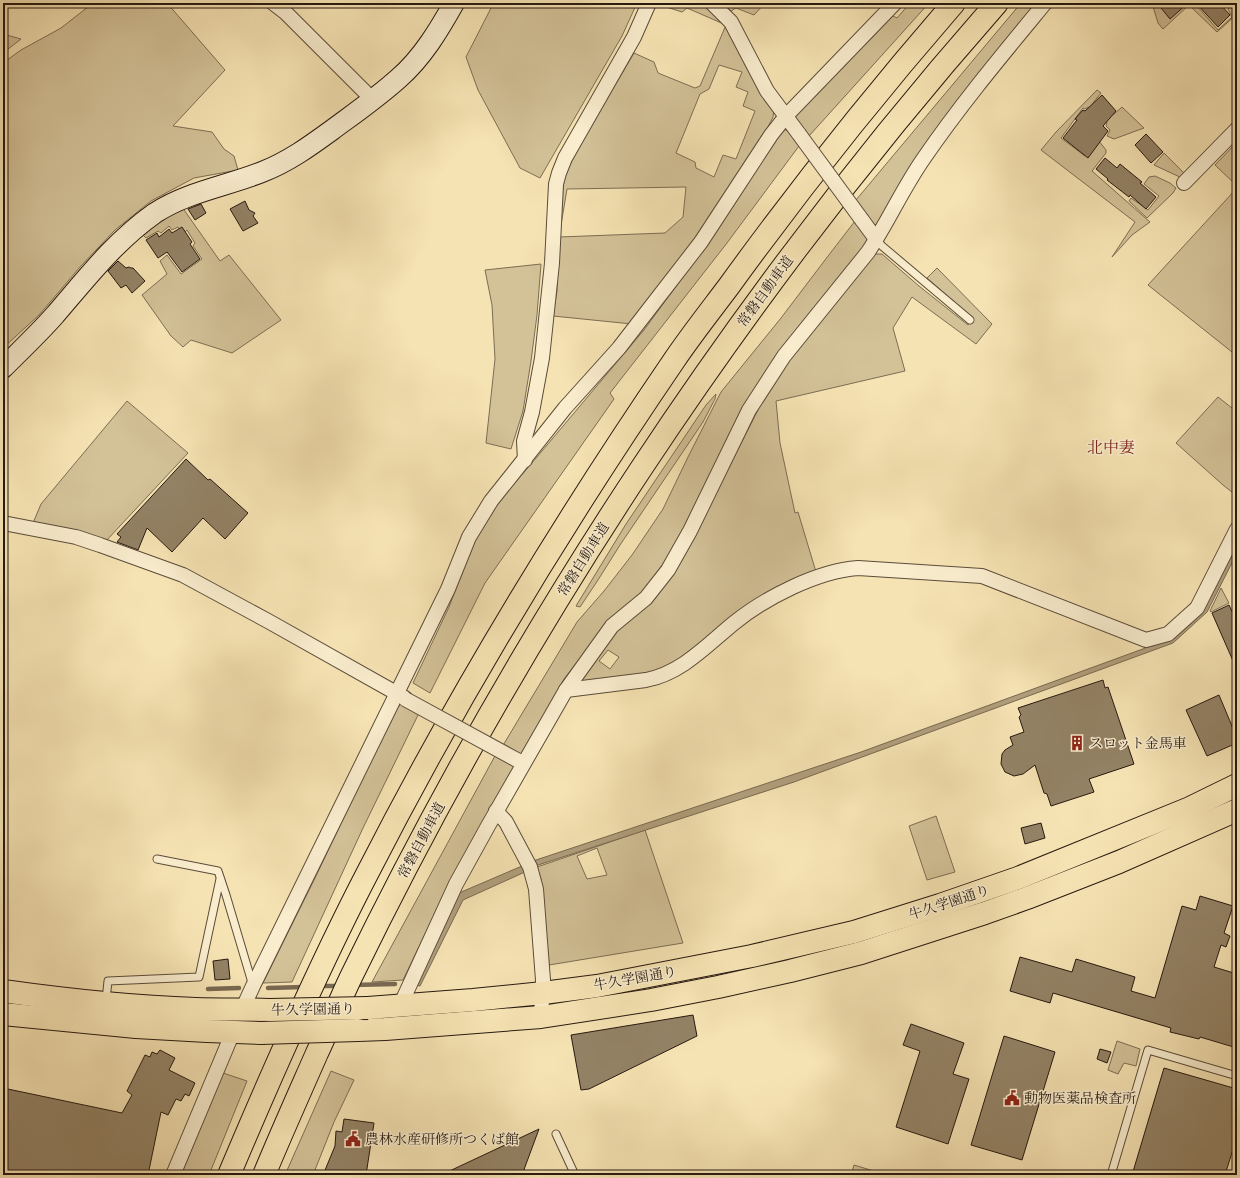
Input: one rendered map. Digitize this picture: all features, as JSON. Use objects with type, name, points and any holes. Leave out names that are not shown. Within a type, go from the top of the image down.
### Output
[{"type":"highway","points":[[229,1175],[251,1122],[318,973],[367,873],[427,759],[492,646],[574,512],[677,357],[767,233],[847,130],[954,3]]},
{"type":"highway","name":"常磐自動車道","points":[[264,1175],[350,980],[398,884],[457,772],[518,666],[601,529],[700,380],[796,249],[872,151],[950,56],[997,3]]},
{"type":"highway","name":"牛久学園通り","points":[[3,991],[51,998],[195,1009],[269,1010],[368,1008],[543,993],[649,977],[752,956],[854,932],[954,901],[1018,878],[1190,808],[1230,789]]},
{"type":"highway","name":"牛久学園通り","points":[[3,1014],[136,1027],[233,1032],[385,1030],[541,1017],[651,1000],[790,971],[861,952],[986,913],[1236,814]]},
{"type":"street","points":[[273,3],[286,13],[372,100]]},
{"type":"street","points":[[3,368],[52,317],[98,263],[133,229],[157,212],[183,199],[264,172],[288,160],[311,145],[400,78],[428,45],[454,3]]},
{"type":"street","points":[[524,460],[524,442],[532,412],[542,358],[552,262],[556,184],[559,173],[565,158],[634,37],[649,3]]},
{"type":"street","points":[[712,3],[731,22],[767,91],[876,240]]},
{"type":"street","points":[[173,1175],[253,986],[401,696],[469,537],[491,501],[565,408],[620,348],[701,242],[771,135],[786,116],[895,3]]},
{"type":"street","points":[[400,1006],[456,884],[496,811],[520,762],[566,690],[612,626],[646,598],[668,570],[690,531],[749,410],[784,356],[868,252],[920,164],[960,107],[1045,3]]},
{"type":"street","points":[[1184,183],[1237,129]]},
{"type":"street","points":[[3,523],[76,537],[177,572],[194,580],[520,762]]},
{"type":"street","points":[[566,690],[658,678],[673,672],[689,661],[754,608],[808,580],[845,569],[858,568],[982,576],[1146,640],[1168,634],[1197,608],[1237,529]]},
{"type":"street","points":[[1230,789],[1236,814]]},
{"type":"street","points":[[496,811],[506,822],[530,867],[536,889],[544,980],[541,1017]]},
{"type":"lane","points":[[876,240],[970,320]]},
{"type":"lane","points":[[157,859],[218,871],[253,986]]},
{"type":"lane","points":[[106,1003],[108,981],[200,977],[220,879]]},
{"type":"lane","points":[[1111,1175],[1148,1050],[1237,1076]]},
{"type":"lane","points":[[556,1134],[575,1175]]},
{"type":"shaded area","points":[[93,3],[167,3],[225,70],[173,126],[212,132],[224,149],[234,156],[238,170],[194,178],[151,201],[115,230],[80,267],[39,315],[3,348],[3,63],[21,50],[61,28]]},
{"type":"shaded area","points":[[488,3],[637,3],[622,36],[540,178],[520,168],[478,90],[466,57],[492,6]]},
{"type":"shaded area","points":[[704,3],[726,25],[687,8],[682,12],[657,4]]},
{"type":"shaded area","points":[[723,3],[765,3],[754,15],[736,8],[731,11]]},
{"type":"shaded area","points":[[910,3],[929,3],[809,136],[795,120],[796,114],[893,16],[897,18]]},
{"type":"shaded area","points":[[1021,3],[1038,3],[878,225],[872,224],[856,200]]},
{"type":"shaded area","points":[[1152,3],[1200,3],[1197,6],[1218,30],[1232,17],[1228,9],[1234,3],[1237,3],[1237,14],[1217,32],[1189,5],[1163,29],[1158,23]]},
{"type":"shaded area","points":[[726,25],[774,110],[773,117],[766,131],[693,242],[632,324],[553,316],[557,291],[559,237],[665,233],[683,217],[686,187],[567,189],[559,235],[563,187],[566,172],[634,53],[654,62],[658,73],[695,88],[700,86]],"holes":[[[719,65],[742,72],[736,87],[748,92],[743,106],[755,111],[736,159],[723,155],[714,177],[696,168],[695,162],[676,153],[700,94],[709,89]]]},
{"type":"shaded area","points":[[3,34],[21,39],[3,53]]},
{"type":"shaded area","points":[[1097,90],[1101,93],[1093,103],[1100,112],[1113,115],[1122,107],[1144,128],[1114,139],[1107,136],[1110,130],[1106,126],[1107,122],[1088,107],[1085,109],[1083,108],[1061,138],[1085,156],[1098,140],[1106,150],[1106,153],[1092,171],[1150,222],[1132,235],[1112,257],[1135,222],[1041,150],[1056,132]]},
{"type":"shaded area","points":[[783,129],[788,131],[799,146],[727,243],[610,393],[614,399],[485,583],[430,693],[413,683],[449,607],[474,542],[499,502],[644,330],[713,236]]},
{"type":"shaded area","points":[[1237,142],[1237,186],[1215,165]]},
{"type":"shaded area","points":[[1164,153],[1186,175],[1182,178],[1154,165]]},
{"type":"shaded area","points":[[1155,176],[1170,183],[1176,188],[1173,193],[1147,218],[1129,201],[1131,198],[1148,210],[1159,196],[1144,184],[1149,177]]},
{"type":"shaded area","points":[[1236,189],[1237,190],[1237,356],[1148,285]]},
{"type":"shaded area","points":[[182,207],[220,261],[229,255],[281,320],[232,353],[191,340],[183,347],[171,336],[142,295],[167,274],[160,261],[167,255],[181,274],[202,259],[193,246],[195,243],[187,230],[183,234],[178,227],[172,230],[169,226],[161,233],[158,231],[146,238],[142,234]]},
{"type":"shaded area","points":[[855,221],[868,237],[864,248],[777,358],[668,557],[644,590],[601,631],[564,679],[523,756],[502,747],[577,622],[632,555],[663,509],[721,392],[781,318]]},
{"type":"shaded area","points":[[875,254],[882,254],[968,325],[973,318],[927,278],[937,268],[992,324],[976,344],[912,297],[893,328],[905,371],[776,401],[780,443],[795,513],[798,512],[816,572],[704,641],[674,663],[655,672],[579,682],[618,629],[654,600],[682,560],[762,402],[787,362]],"holes":[[[608,650],[619,657],[610,669],[599,661]]]},
{"type":"shaded area","points":[[541,264],[537,315],[523,411],[511,449],[486,443],[495,359],[492,305],[485,270]]},
{"type":"shaded area","points":[[716,394],[703,422],[580,607],[576,606],[626,524],[706,405]]},
{"type":"shaded area","points":[[1218,397],[1237,412],[1237,496],[1176,443]]},
{"type":"shaded area","points":[[127,401],[188,453],[106,541],[33,523],[41,504]]},
{"type":"shaded area","points":[[1237,541],[1237,553],[1207,612],[1173,643],[794,782],[535,866],[533,861],[861,752],[1170,639]]},
{"type":"shaded area","points":[[1221,588],[1229,603],[1211,612],[1210,611]]},
{"type":"shaded area","points":[[402,704],[419,713],[363,828],[292,982],[263,983],[396,708]]},
{"type":"shaded area","points":[[496,754],[514,766],[513,771],[451,880],[403,980],[372,982]]},
{"type":"shaded area","points":[[936,816],[955,872],[927,880],[909,826]]},
{"type":"shaded area","points":[[645,830],[683,943],[549,965],[541,879],[537,867]],"holes":[[[597,848],[607,875],[587,879],[577,856]]]},
{"type":"shaded area","points":[[522,866],[525,872],[463,900],[420,986],[415,985],[459,893]]},
{"type":"shaded area","points":[[1117,1041],[1140,1049],[1136,1066],[1124,1063],[1118,1074],[1108,1070]]},
{"type":"shaded area","points":[[331,1071],[354,1080],[334,1122],[313,1175],[285,1175]]},
{"type":"shaded area","points":[[223,1073],[247,1081],[209,1175],[181,1175]]},
{"type":"shaded area","points":[[854,1165],[887,1175],[851,1175]]},
{"type":"building","points":[[1157,3],[1188,3],[1170,19]]},
{"type":"building","points":[[1196,3],[1219,3],[1230,15],[1218,27]]},
{"type":"building","points":[[1102,95],[1116,111],[1103,126],[1108,131],[1088,158],[1063,138],[1077,120],[1075,119],[1083,110],[1085,111]]},
{"type":"building","points":[[1146,134],[1163,152],[1151,163],[1135,145]]},
{"type":"building","points":[[1105,158],[1117,168],[1120,164],[1142,182],[1140,183],[1156,197],[1146,209],[1130,195],[1129,197],[1107,180],[1108,179],[1096,169]]},
{"type":"building","points":[[245,201],[249,210],[255,213],[253,216],[258,223],[243,231],[230,209]]},
{"type":"building","points":[[201,204],[206,213],[195,220],[188,209]]},
{"type":"building","points":[[182,227],[192,242],[190,244],[200,259],[182,272],[167,252],[158,258],[146,240],[157,233],[159,237],[169,229],[172,233]]},
{"type":"building","points":[[118,261],[126,268],[133,268],[145,281],[132,293],[126,285],[121,288],[108,271]]},
{"type":"building","points":[[186,459],[208,480],[210,479],[248,513],[225,539],[203,518],[172,552],[147,528],[138,550],[117,542],[121,537],[117,534]]},
{"type":"building","points":[[1229,605],[1237,622],[1237,670],[1212,613]]},
{"type":"building","name":"スロット金馬車","points":[[1103,680],[1105,688],[1108,687],[1134,764],[1089,779],[1094,792],[1051,806],[1047,794],[1044,793],[1035,765],[1023,774],[1014,776],[1005,772],[1001,764],[1002,754],[1013,745],[1010,737],[1024,732],[1019,717],[1021,715],[1018,708]]},
{"type":"building","points":[[1219,695],[1237,738],[1237,743],[1207,756],[1186,710]]},
{"type":"building","points":[[1041,823],[1045,838],[1025,844],[1021,828]]},
{"type":"building","points":[[1200,896],[1233,906],[1224,933],[1230,936],[1226,947],[1221,945],[1214,967],[1237,974],[1237,1048],[1200,1037],[1199,1039],[1170,1032],[1171,1028],[1053,993],[1050,1003],[1010,991],[1020,957],[1072,972],[1076,959],[1135,977],[1131,991],[1155,998],[1182,906],[1196,910]]},
{"type":"building","points":[[228,959],[230,979],[215,980],[213,961]]},
{"type":"building","points":[[693,1015],[697,1036],[589,1089],[581,1090],[571,1035]]},
{"type":"building","points":[[911,1024],[964,1043],[953,1074],[969,1079],[948,1144],[896,1127],[920,1051],[903,1045]]},
{"type":"building","points":[[1004,1036],[1055,1052],[1022,1160],[971,1145]]},
{"type":"building","points":[[1100,1049],[1111,1052],[1107,1063],[1097,1059]]},
{"type":"building","points":[[160,1050],[175,1058],[169,1070],[195,1083],[189,1096],[185,1094],[181,1101],[176,1099],[168,1115],[161,1112],[148,1175],[3,1175],[3,1088],[122,1113],[132,1095],[127,1091],[145,1055],[150,1057],[152,1052],[157,1054]]},
{"type":"building","points":[[1164,1068],[1237,1089],[1237,1136],[1225,1175],[1132,1175]]},
{"type":"building","name":"農林水産研修所つくば館","points":[[344,1119],[374,1123],[366,1175],[323,1175],[335,1146],[336,1131],[342,1132]]},
{"type":"building","points":[[539,1129],[522,1175],[441,1175]]},
{"type":"waterway","points":[[353,985],[395,984]]},
{"type":"waterway","points":[[319,986],[340,986]]},
{"type":"waterway","points":[[268,988],[304,987]]},
{"type":"waterway","points":[[208,989],[239,988]]},
{"type":"place","name":"スロット金馬車","points":[[1077,743]]},
{"type":"place","name":"動物医薬品検査所","points":[[1012,1098]]},
{"type":"place","name":"農林水産研修所つくば館","points":[[353,1139]]},
{"type":"district","name":"北中妻","points":[[1111,447]]}]
